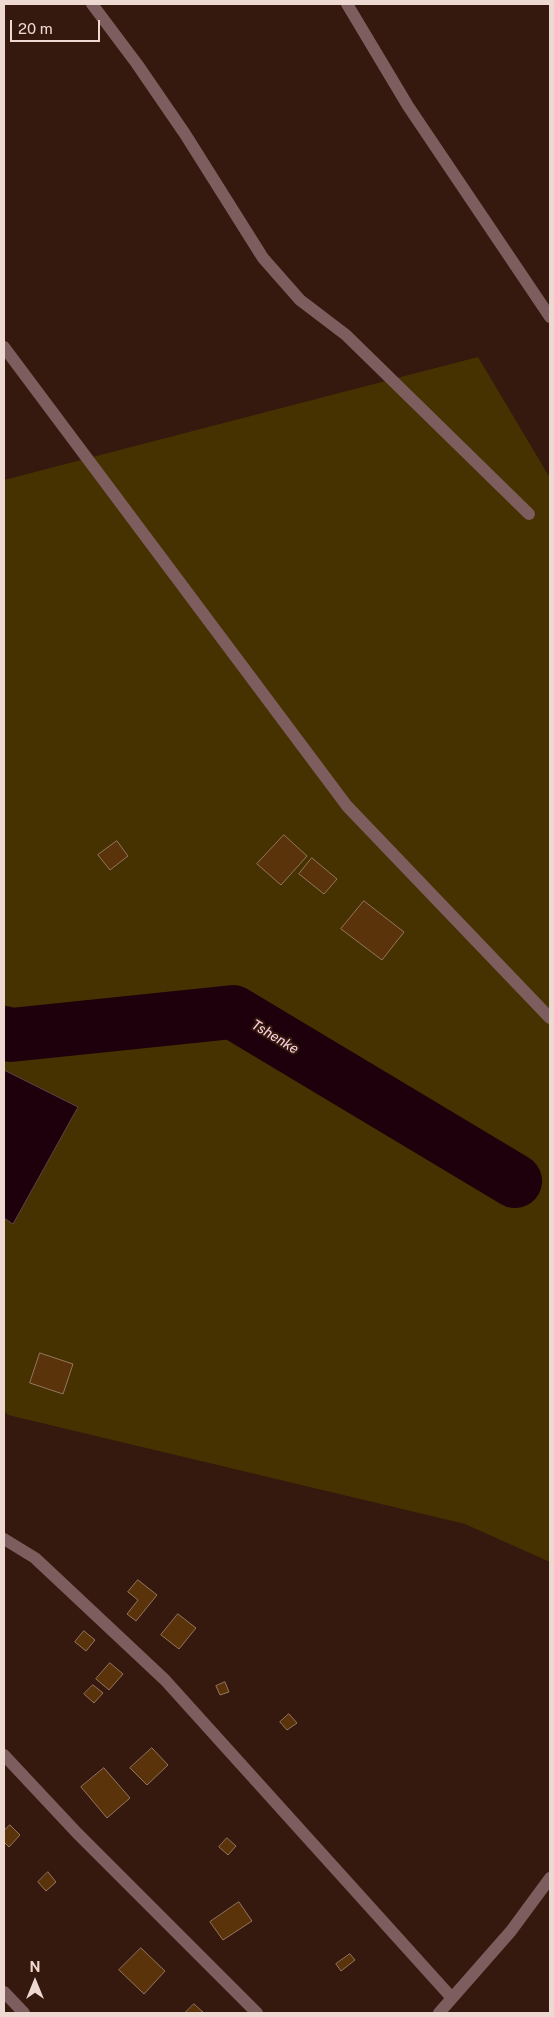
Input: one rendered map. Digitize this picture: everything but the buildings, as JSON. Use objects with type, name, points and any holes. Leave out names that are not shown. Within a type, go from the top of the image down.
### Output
[{"type":"street","points":[[92,4],[137,64],[185,134],[263,258],[300,300],[346,335],[529,514]]},
{"type":"street","points":[[347,4],[408,106],[550,316]]},
{"type":"street","points":[[4,347],[347,806],[550,1018]]},
{"type":"street","points":[[4,1539],[35,1558],[165,1680],[452,1998]]},
{"type":"street","points":[[4,1755],[77,1833],[257,2013]]},
{"type":"street","points":[[438,2013],[511,1931],[550,1878]]},
{"type":"street","points":[[4,1992],[24,2013]]},
{"type":"shaded area","points":[[478,357],[550,478],[550,1562],[465,1524],[8,1415],[4,1411],[4,480]]},
{"type":"shaded area","points":[[4,1070],[78,1107],[13,1224],[4,1218]]},
{"type":"waterway","name":"Tshenke","points":[[4,1033],[11,1035],[233,1012],[515,1181]]}]
